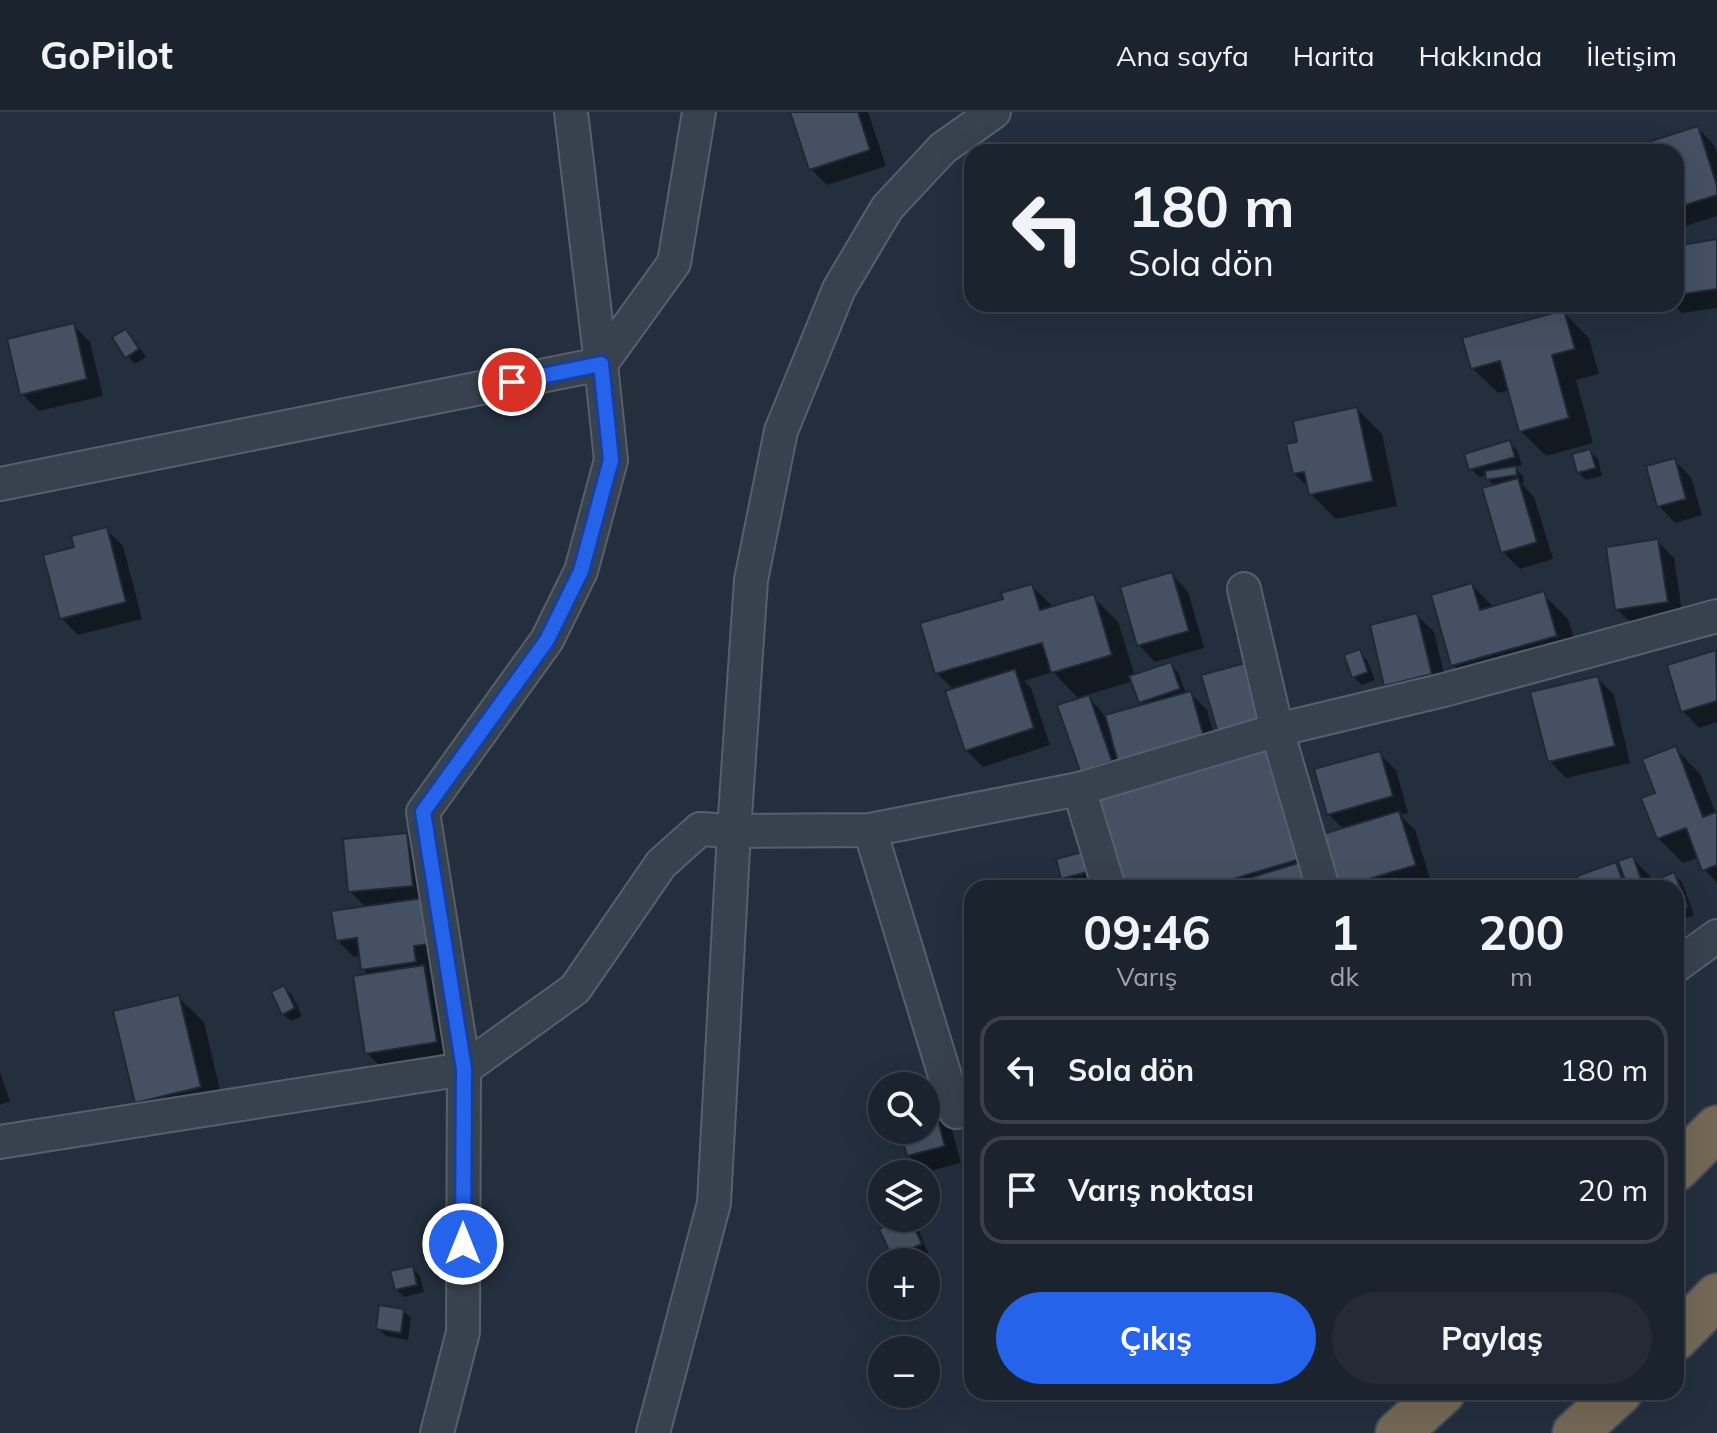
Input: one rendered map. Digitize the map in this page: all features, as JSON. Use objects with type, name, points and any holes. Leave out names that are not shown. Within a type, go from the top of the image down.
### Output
[{"type":"highway","points":[[1684,1161],[1717,1128]]},
{"type":"highway","points":[[1684,1330],[1717,1296]]},
{"type":"highway","points":[[1398,1433],[1434,1400]]},
{"type":"highway","points":[[1575,1433],[1611,1400]]},
{"type":"street","points":[[437,1433],[463,1332],[464,1069],[423,812],[547,640],[581,571],[611,460],[571,112]]},
{"type":"street","points":[[0,484],[601,364],[674,263],[699,112]]},
{"type":"street","points":[[653,1433],[714,1203],[751,580],[781,431],[839,289],[887,208],[943,148],[994,112]]},
{"type":"street","points":[[1244,589],[1277,730],[1321,880]]},
{"type":"street","points":[[0,1142],[464,1069],[575,989],[661,864],[700,829],[870,830],[1079,789],[1277,730],[1444,690],[1717,616]]},
{"type":"street","points":[[1079,789],[1107,880]]},
{"type":"street","points":[[870,830],[956,1112]]},
{"type":"street","points":[[1684,960],[1717,936]]},
{"type":"building","points":[[790,112],[858,112],[870,150],[809,170]]},
{"type":"building","points":[[1698,126],[1717,195],[1684,205],[1684,144],[1642,144]]},
{"type":"building","points":[[1717,239],[1717,289],[1684,294],[1684,245]]},
{"type":"building","points":[[1565,312],[1575,349],[1552,355],[1569,418],[1519,432],[1500,361],[1471,369],[1462,338]]},
{"type":"building","points":[[74,323],[87,379],[20,395],[7,339]]},
{"type":"building","points":[[126,329],[139,349],[125,358],[112,337]]},
{"type":"building","points":[[1357,407],[1373,481],[1309,495],[1304,472],[1293,474],[1286,444],[1297,442],[1293,421]]},
{"type":"building","points":[[1510,440],[1515,457],[1469,470],[1464,454]]},
{"type":"building","points":[[1590,449],[1596,468],[1577,473],[1572,454]]},
{"type":"building","points":[[1675,458],[1686,499],[1657,507],[1646,466]]},
{"type":"building","points":[[1516,466],[1517,475],[1486,480],[1485,471]]},
{"type":"building","points":[[1518,478],[1537,542],[1501,553],[1482,488]]},
{"type":"building","points":[[107,527],[126,602],[60,619],[43,555],[74,547],[71,536]]},
{"type":"building","points":[[1658,539],[1668,602],[1615,610],[1606,547]]},
{"type":"building","points":[[1172,572],[1189,631],[1137,646],[1120,587]]},
{"type":"building","points":[[1472,583],[1480,610],[1544,591],[1557,636],[1451,666],[1431,595]]},
{"type":"building","points":[[1032,584],[1040,610],[1094,594],[1112,655],[1051,673],[1042,643],[935,674],[920,623],[1003,599],[1001,593]]},
{"type":"building","points":[[1417,613],[1432,674],[1384,686],[1370,625]]},
{"type":"building","points":[[1360,649],[1368,672],[1352,678],[1344,655]]},
{"type":"building","points":[[1716,650],[1717,701],[1681,712],[1667,665]]},
{"type":"building","points":[[1171,662],[1180,689],[1139,703],[1129,676]]},
{"type":"building","points":[[1249,662],[1267,726],[1220,740],[1201,675]]},
{"type":"building","points":[[1015,669],[1034,728],[965,751],[945,691]]},
{"type":"building","points":[[1598,676],[1615,746],[1548,762],[1530,692]]},
{"type":"building","points":[[1191,691],[1205,741],[1119,766],[1105,715]]},
{"type":"building","points":[[1089,695],[1112,761],[1080,771],[1057,705]]},
{"type":"building","points":[[1274,743],[1307,857],[1230,880],[1116,880],[1091,797]]},
{"type":"building","points":[[1676,746],[1703,817],[1717,814],[1717,865],[1702,871],[1686,828],[1657,839],[1641,798],[1655,793],[1642,759]]},
{"type":"building","points":[[1380,751],[1393,796],[1327,815],[1314,769]]},
{"type":"building","points":[[1399,811],[1416,865],[1366,880],[1337,880],[1323,834]]},
{"type":"building","points":[[407,833],[413,886],[348,892],[343,839]]},
{"type":"building","points":[[1086,851],[1091,871],[1061,879],[1056,859]]},
{"type":"building","points":[[1633,856],[1641,880],[1625,880],[1618,861]]},
{"type":"building","points":[[1304,861],[1310,880],[1243,880]]},
{"type":"building","points":[[1616,862],[1622,880],[1578,880],[1577,876]]},
{"type":"building","points":[[1674,872],[1677,880],[1655,880]]},
{"type":"building","points":[[423,898],[429,944],[414,946],[416,962],[361,970],[357,938],[336,941],[331,911]]},
{"type":"building","points":[[424,965],[437,1042],[365,1054],[353,976]]},
{"type":"building","points":[[284,985],[295,1008],[282,1015],[271,992]]},
{"type":"building","points":[[179,995],[201,1087],[135,1103],[113,1011]]},
{"type":"building","points":[[940,1127],[945,1146],[907,1156],[904,1144],[940,1144]]},
{"type":"building","points":[[880,1232],[916,1232],[922,1244],[913,1248],[888,1248]]},
{"type":"building","points":[[413,1266],[417,1285],[395,1290],[390,1271]]},
{"type":"building","points":[[379,1305],[404,1309],[401,1333],[376,1329]]},
{"type":"route","points":[[463,1244],[464,1069],[423,812],[547,640],[581,571],[611,460],[601,364],[512,382]]}]
